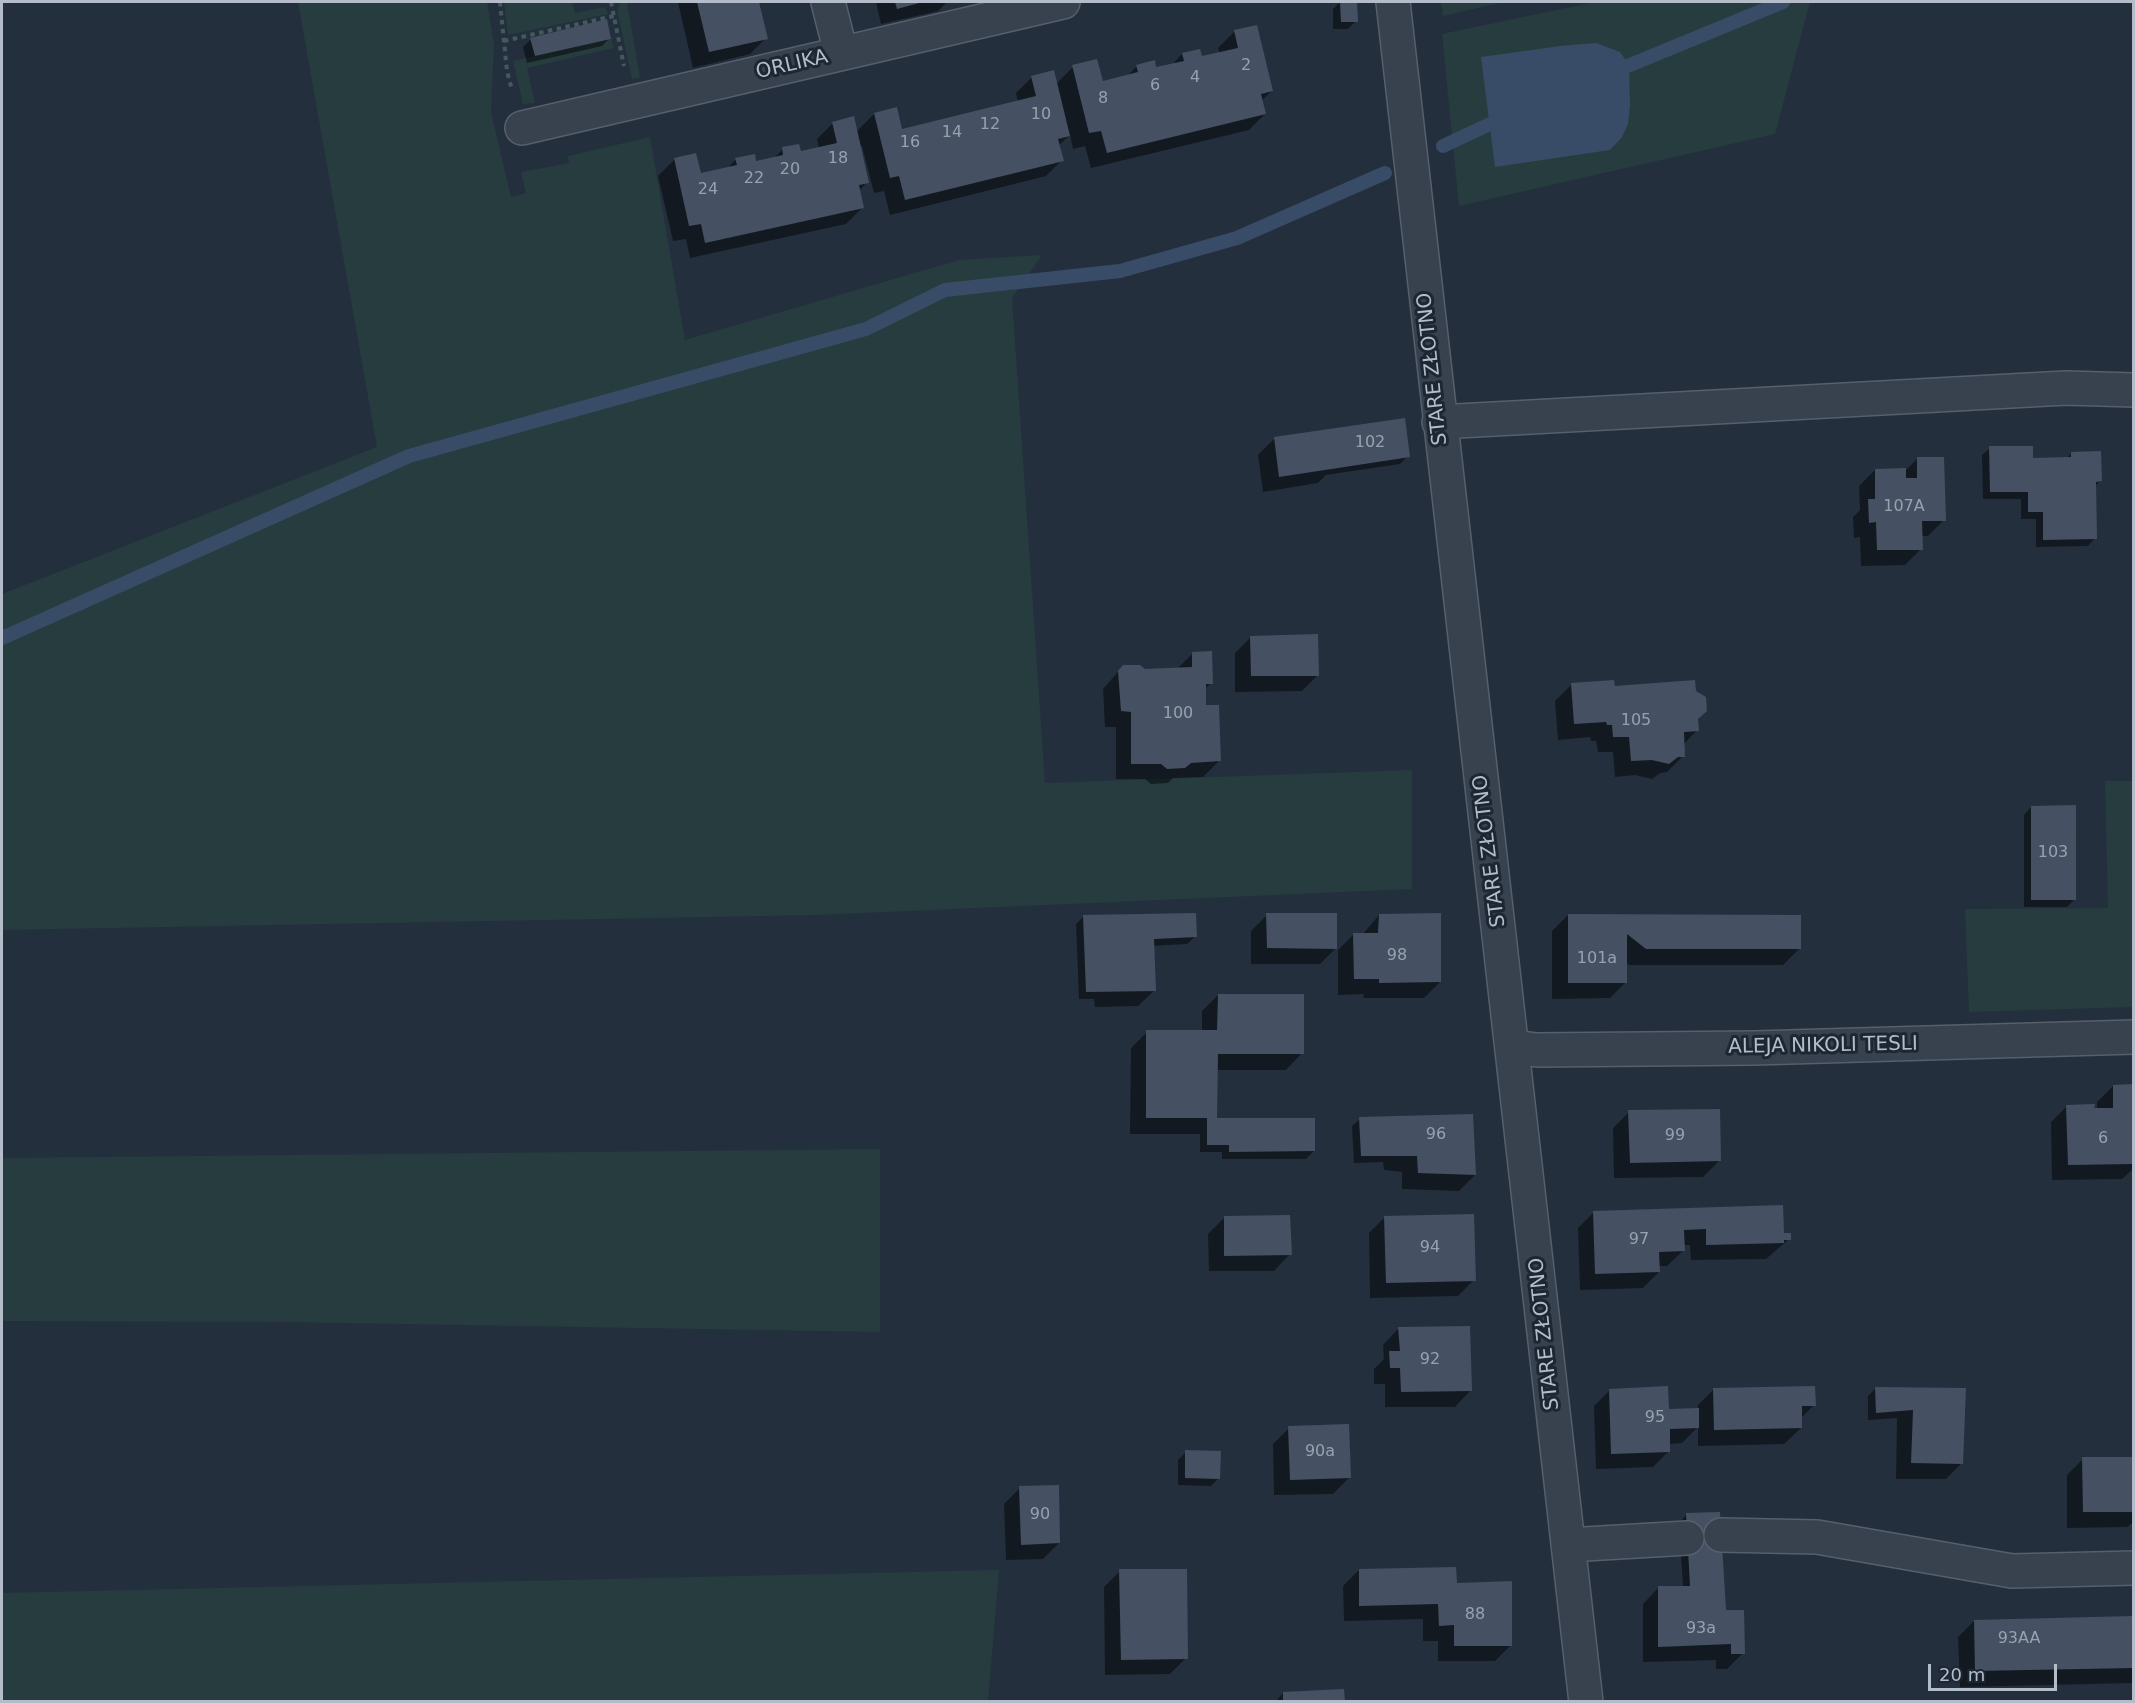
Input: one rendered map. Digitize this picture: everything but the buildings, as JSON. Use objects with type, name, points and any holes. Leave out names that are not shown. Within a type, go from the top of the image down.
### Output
[{"type":"street","points":[[828,2],[841,53]]},
{"type":"street","name":"ORLIKA","points":[[522,128],[1063,2]]},
{"type":"street","name":"STARE ZŁOTNO","points":[[1393,2],[1586,1701]]},
{"type":"street","points":[[1439,422],[2066,388],[2133,390]]},
{"type":"street","name":"ALEJA NIKOLI TESLI","points":[[1513,1047],[1538,1050],[1755,1048],[2133,1037]]},
{"type":"street","points":[[1721,1534],[1817,1537],[2012,1570],[2133,1568]]},
{"type":"street","points":[[1568,1545],[1687,1538]]},
{"type":"path","points":[[500,2],[507,71],[522,128]]},
{"type":"path","points":[[611,2],[632,102]]},
{"type":"path","points":[[504,41],[614,16]]},
{"type":"green space","points":[[298,2],[487,2],[494,44],[491,112],[511,197],[526,193],[521,172],[569,163],[568,156],[650,137],[685,340],[959,260],[1042,255],[1012,298],[1045,783],[1412,770],[1412,889],[816,915],[2,930],[2,594],[377,447]]},
{"type":"green space","points":[[504,2],[572,2],[575,13],[605,7],[608,14],[508,35]]},
{"type":"green space","points":[[620,2],[627,2],[640,78],[632,79],[617,10]]},
{"type":"green space","points":[[1441,2],[1504,2],[1443,16]]},
{"type":"green space","points":[[1595,2],[1810,2],[1775,134],[1459,206],[1442,34]]},
{"type":"green space","points":[[611,39],[614,48],[527,68],[535,103],[523,104],[513,61]]},
{"type":"green space","points":[[2105,781],[2133,781],[2133,1007],[1969,1012],[1965,909],[2108,908]]},
{"type":"green space","points":[[880,1149],[880,1332],[285,1322],[2,1321],[2,1158]]},
{"type":"green space","points":[[999,1570],[988,1701],[2,1701],[2,1593]]},
{"type":"water","points":[[1596,43],[1620,52],[1629,65],[1630,106],[1628,124],[1622,137],[1610,150],[1495,167],[1481,57]]},
{"type":"waterway","points":[[1613,72],[1783,2]]},
{"type":"waterway","points":[[1443,146],[1507,116]]},
{"type":"waterway","points":[[2,638],[409,456],[866,329],[945,290],[1120,271],[1237,238],[1385,173]]}]
